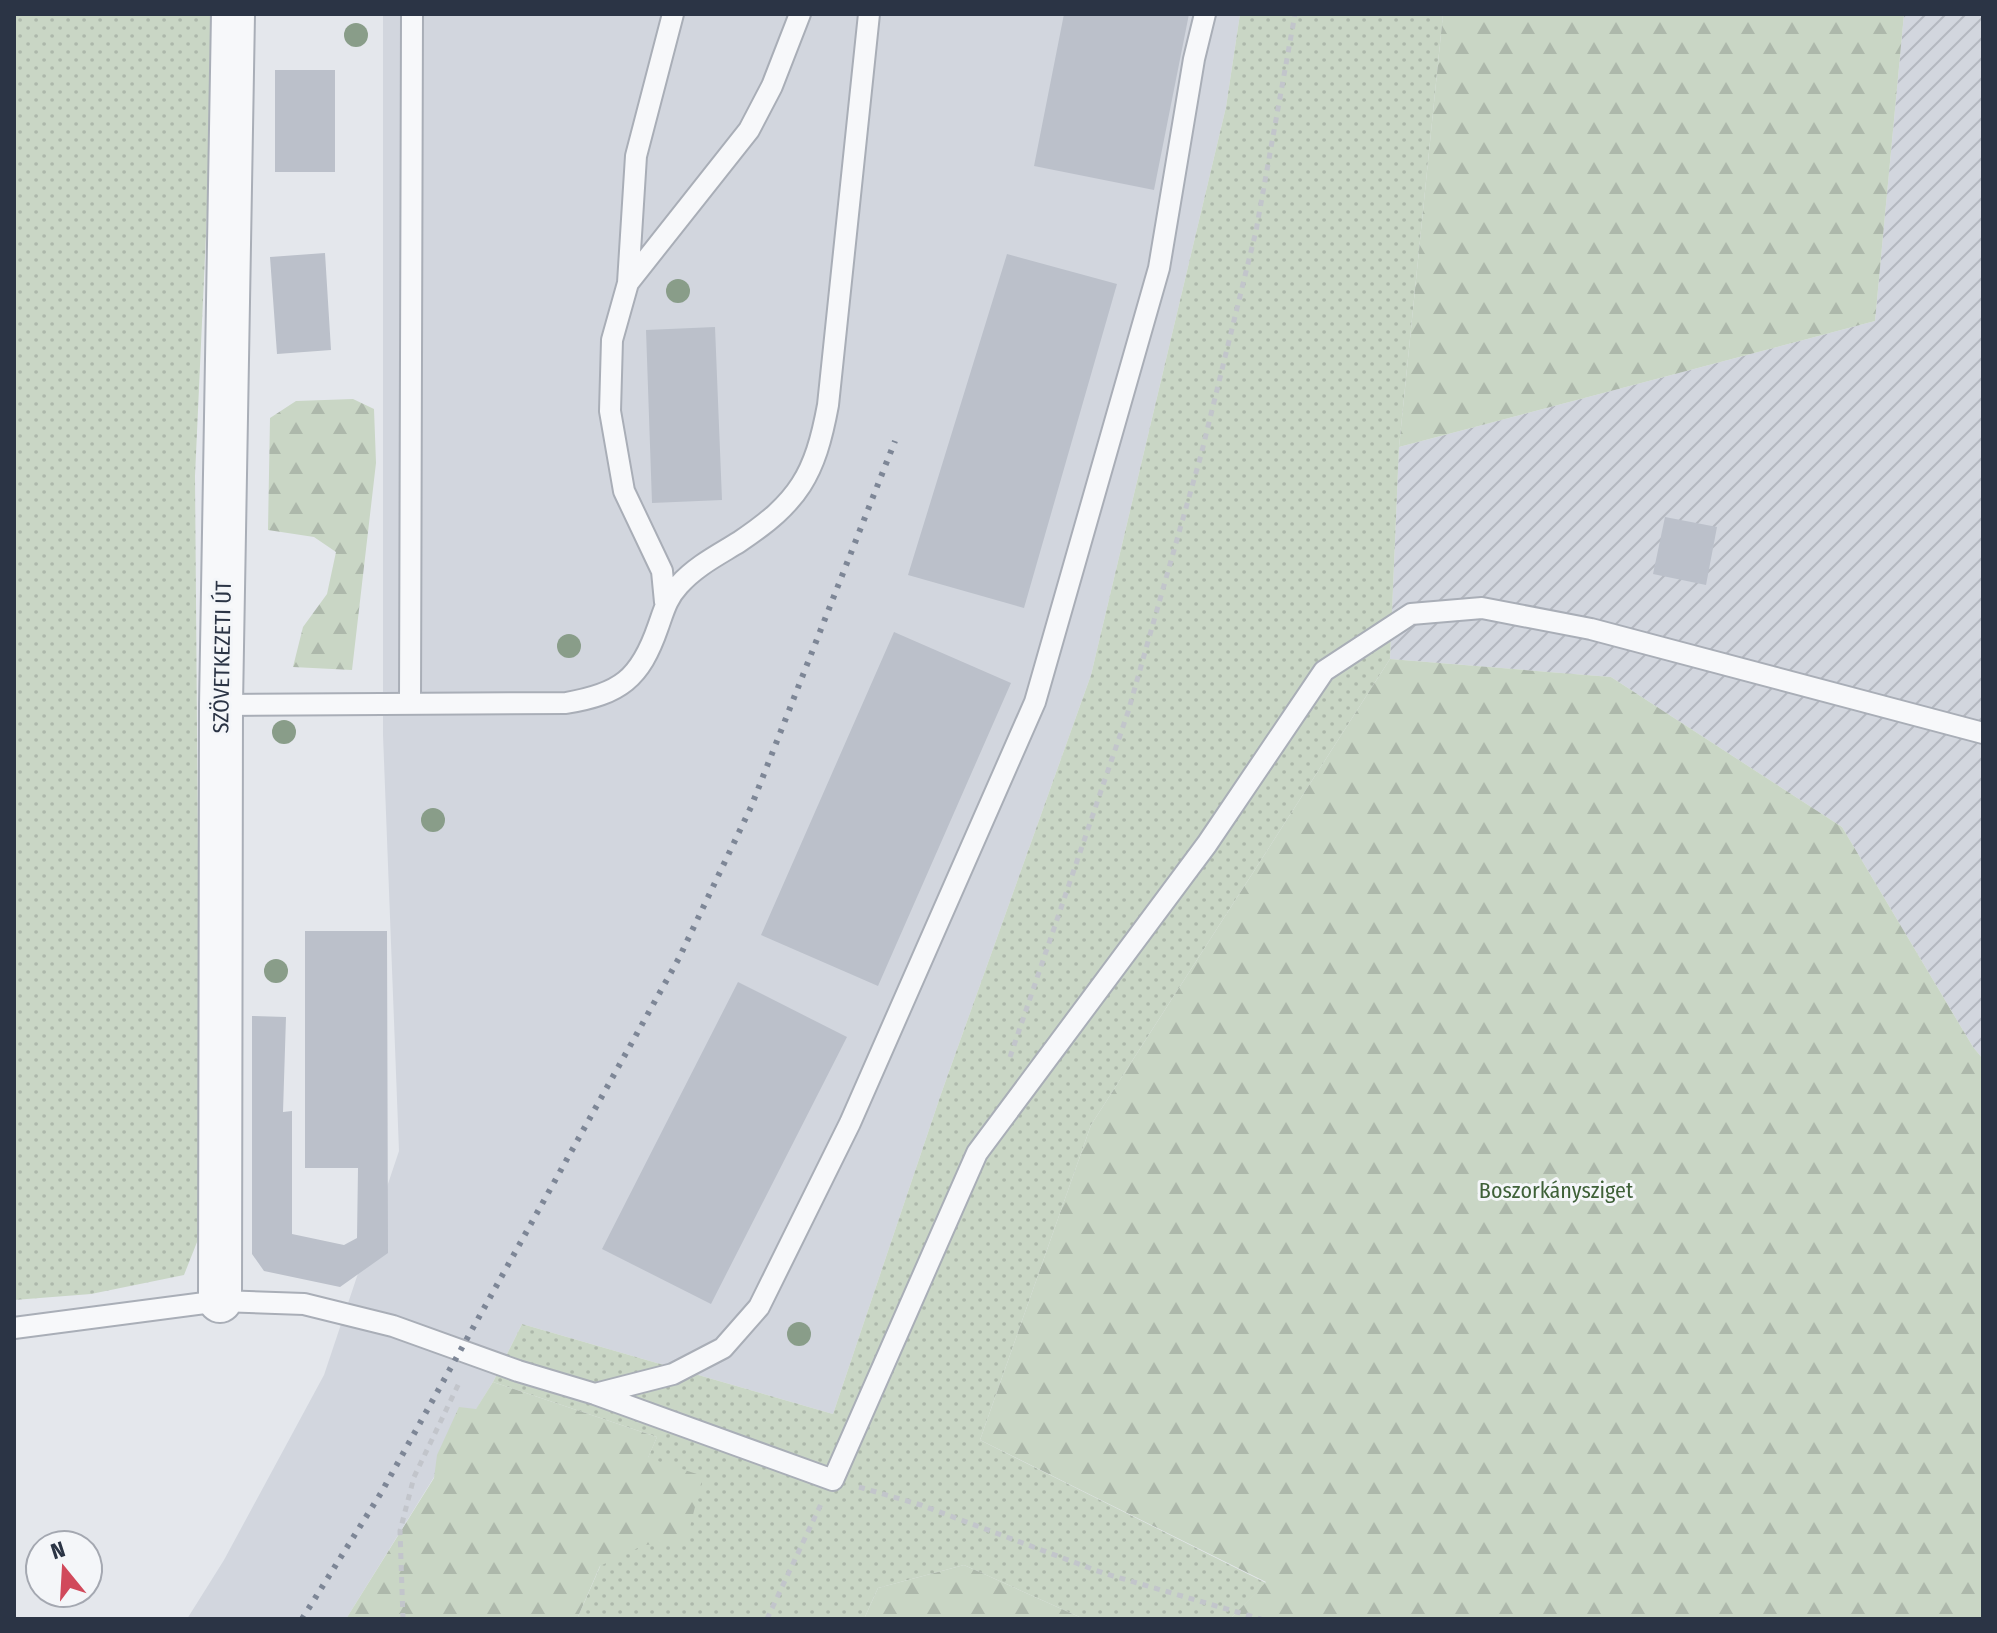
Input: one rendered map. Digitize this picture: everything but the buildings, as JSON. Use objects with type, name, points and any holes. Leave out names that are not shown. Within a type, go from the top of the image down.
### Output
[{"type":"street","name":"SZÖVETKEZETI ÚT","points":[[220,1301],[221,705],[233,14]]},
{"type":"lane","points":[[410,704],[412,14]]},
{"type":"lane","points":[[665,602],[662,571],[624,491],[610,411],[612,340],[628,283],[636,156],[673,14]]},
{"type":"lane","points":[[628,283],[749,130],[772,86],[800,14]]},
{"type":"lane","points":[[221,705],[566,703],[615,691],[632,675],[646,655],[665,602],[680,583],[787,503],[805,484],[814,461],[828,405],[869,14]]},
{"type":"lane","points":[[595,1394],[673,1374],[723,1348],[759,1307],[850,1123],[1035,702],[1159,268],[1194,59],[1205,14]]},
{"type":"lane","points":[[14,1328],[220,1301],[304,1304],[384,1323],[595,1394],[833,1480],[977,1153],[1207,844],[1324,671],[1411,614],[1482,608],[1591,629],[1983,733]]},
{"type":"path","points":[[1007,1064],[1128,712],[1201,455],[1256,231],[1295,14]]},
{"type":"path","points":[[403,1619],[400,1531],[414,1477],[472,1355]]},
{"type":"path","points":[[767,1619],[833,1480],[921,1505],[1103,1573],[1261,1619]]},
{"type":"shaded area","points":[[383,14],[1240,14],[1226,107],[1091,675],[941,1094],[833,1414],[522,1324],[493,1382],[346,1619],[187,1619],[224,1560],[324,1375],[399,1151],[383,735]]},
{"type":"shaded area","points":[[1904,14],[1983,14],[1983,1059],[1842,827],[1611,677],[1390,659],[1399,447],[1875,321]]},
{"type":"green space","points":[[14,14],[216,14],[195,476],[201,1232],[184,1275],[91,1294],[14,1300]]},
{"type":"green space","points":[[1240,14],[1443,14],[1399,447],[1390,659],[1091,1125],[980,1440],[1266,1583],[1230,1619],[1084,1619],[964,1565],[878,1588],[864,1619],[577,1619],[657,1437],[493,1382],[522,1324],[833,1414],[941,1094],[1091,675],[1226,107]]},
{"type":"green space","points":[[1443,14],[1904,14],[1875,321],[1399,447]]},
{"type":"green space","points":[[353,399],[374,409],[376,463],[352,670],[293,667],[303,627],[327,594],[336,552],[314,537],[268,530],[270,418],[296,401]]},
{"type":"green space","name":"Boszorkánysziget","points":[[1390,659],[1611,677],[1842,827],[1983,1059],[1983,1619],[1230,1619],[1266,1582],[980,1440],[1091,1125]]},
{"type":"green space","points":[[493,1382],[657,1437],[648,1458],[703,1476],[686,1542],[644,1545],[600,1566],[577,1619],[346,1619],[434,1478],[437,1455],[459,1407],[476,1409]]},
{"type":"green space","points":[[964,1565],[1084,1619],[864,1619],[878,1588]]},
{"type":"railway","points":[[302,1619],[381,1493],[679,958],[751,807],[895,441]]}]
